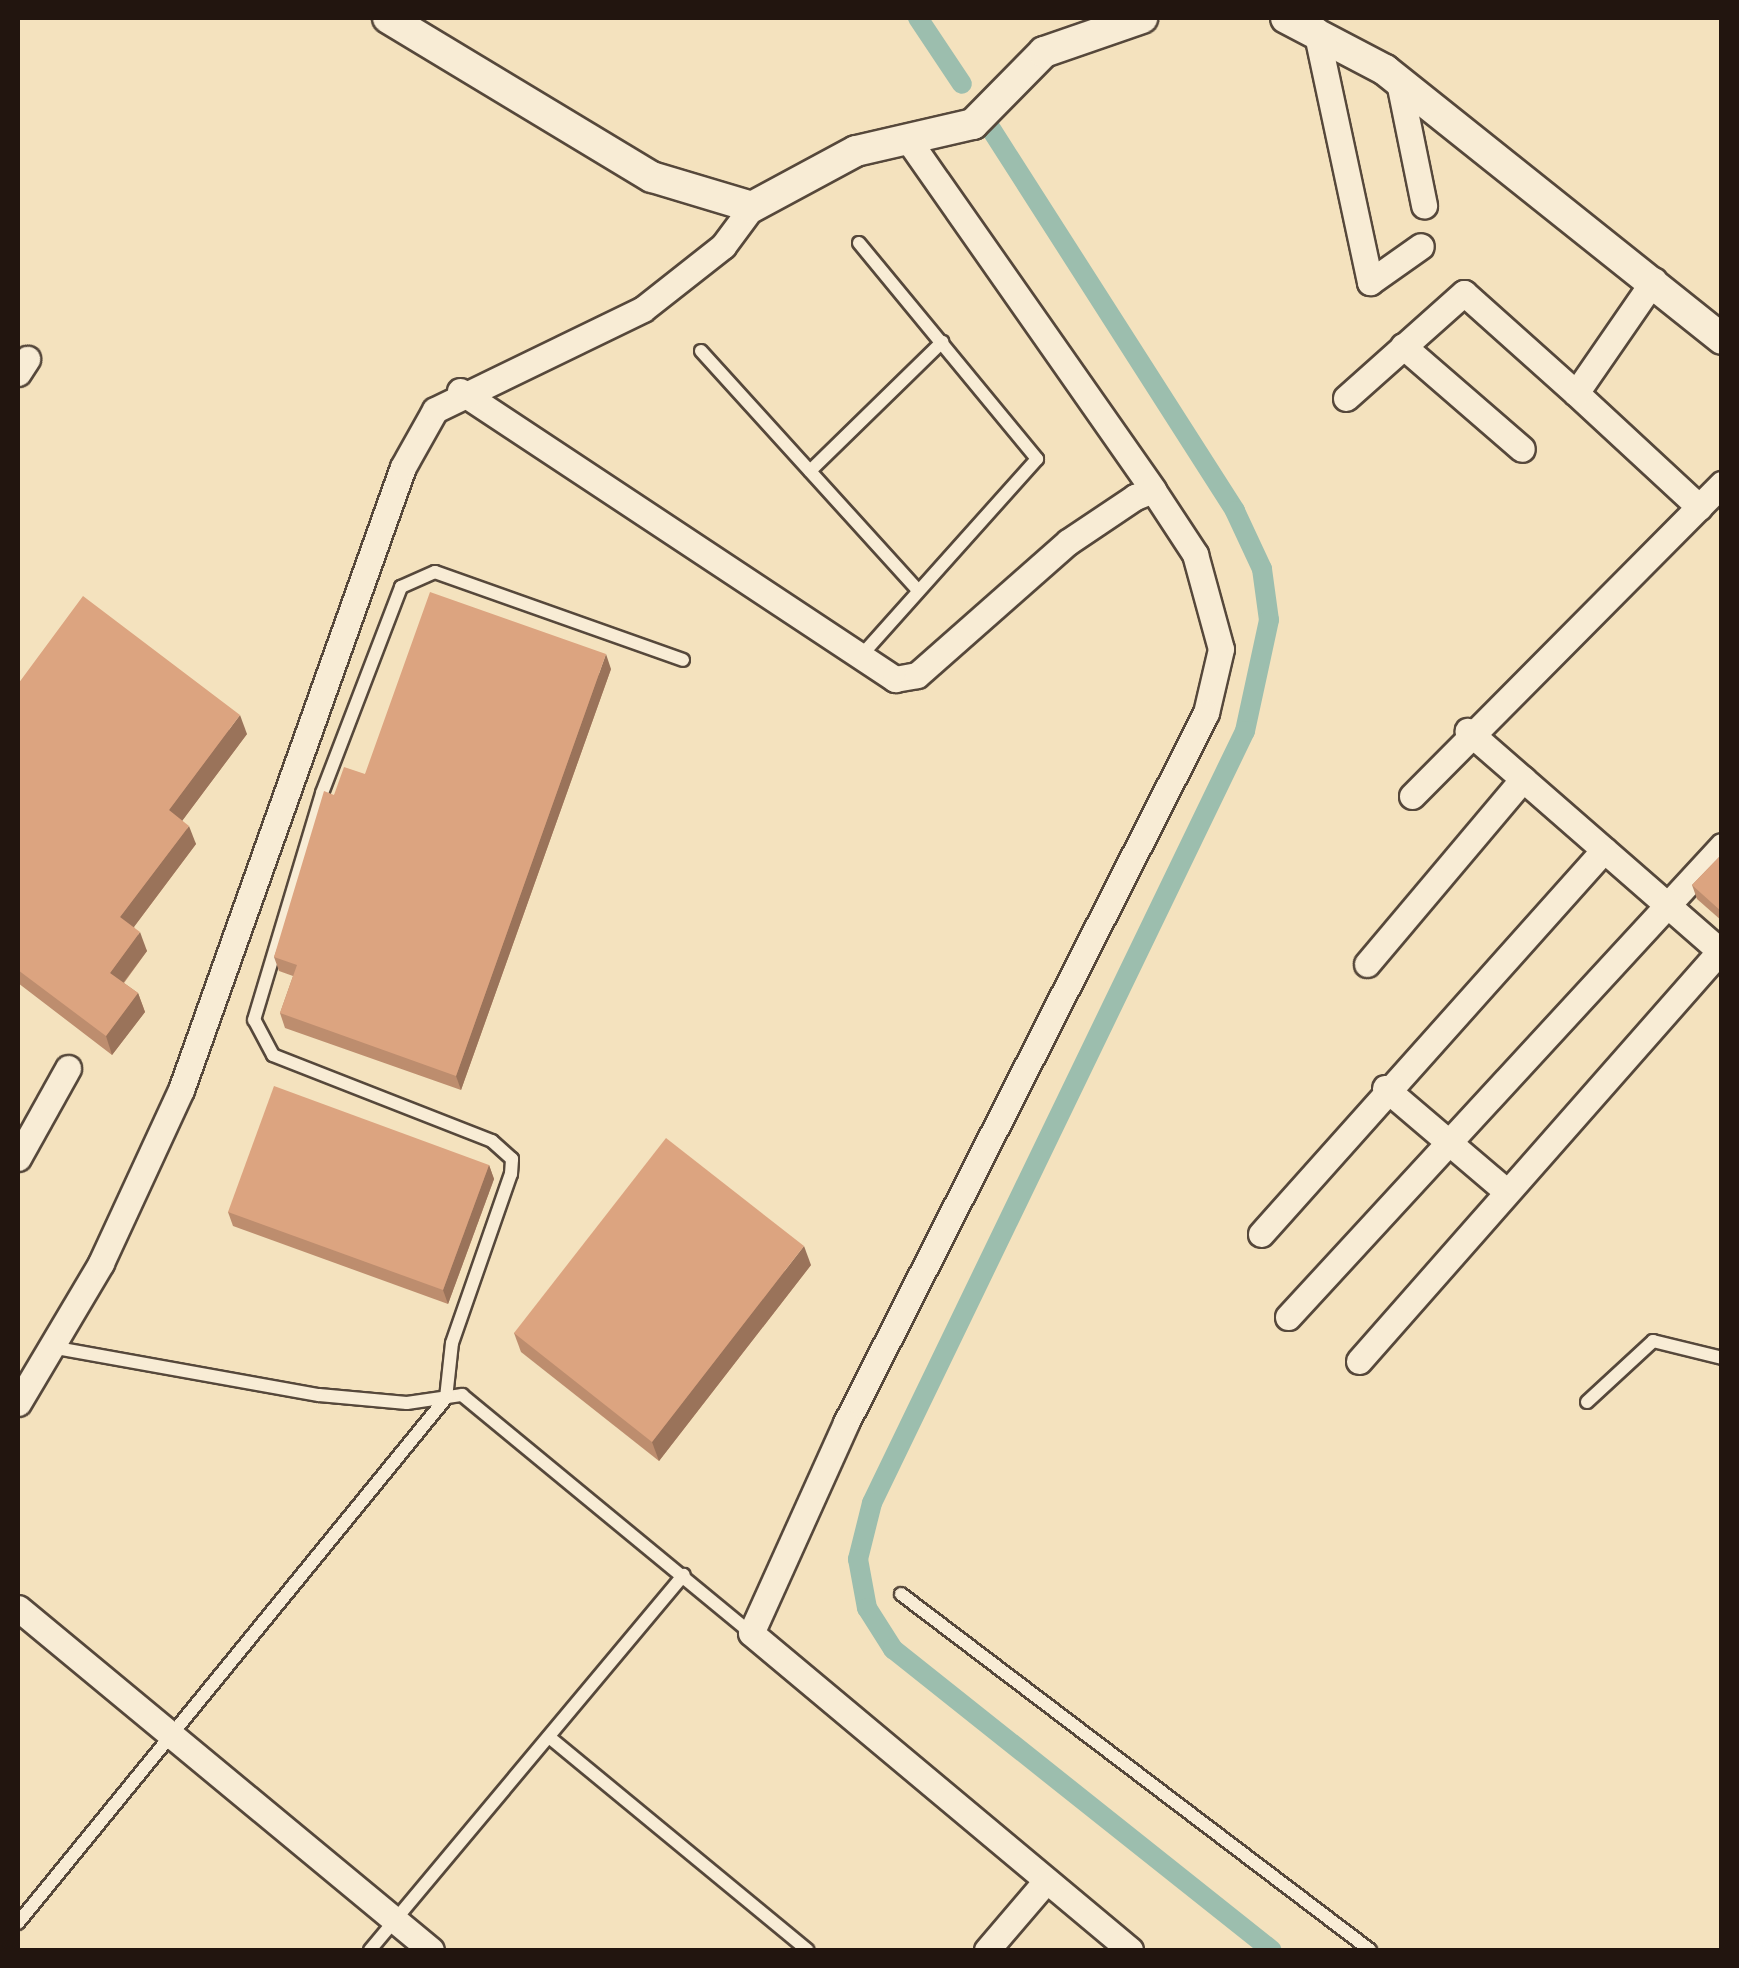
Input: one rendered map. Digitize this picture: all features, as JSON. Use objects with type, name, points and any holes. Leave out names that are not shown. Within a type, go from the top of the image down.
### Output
[{"type":"street","points":[[388,18],[652,178],[752,208]]},
{"type":"street","points":[[18,1403],[26,1367],[52,1347],[181,1090],[402,467],[436,410],[460,391],[642,308],[723,246],[752,208],[856,151],[973,124],[1044,52],[1142,18]]},
{"type":"street","points":[[1286,18],[1316,30],[1399,82],[1654,280],[1722,340]]},
{"type":"street","points":[[1316,30],[1370,282],[1421,246]]},
{"type":"street","points":[[1399,82],[1424,205]]},
{"type":"street","points":[[909,141],[1152,490],[1213,600],[1218,678],[751,1633],[1130,1950]]},
{"type":"street","points":[[1576,393],[1654,280]]},
{"type":"street","points":[[1346,398],[1464,293],[1699,507]]},
{"type":"street","points":[[1404,346],[1522,450]]},
{"type":"street","points":[[460,391],[895,679],[917,675],[1068,542],[1152,490]]},
{"type":"street","points":[[1412,796],[1468,731],[1722,484]]},
{"type":"street","points":[[1359,1361],[1721,951],[1468,731]]},
{"type":"street","points":[[1367,964],[1523,779]]},
{"type":"street","points":[[1288,1317],[1447,1147],[1664,902],[1722,846]]},
{"type":"street","points":[[1261,1234],[1385,1088],[1604,850]]},
{"type":"street","points":[[18,1158],[68,1068]]},
{"type":"street","points":[[1385,1088],[1447,1147],[1507,1192]]},
{"type":"street","points":[[18,1608],[169,1740],[431,1950]]},
{"type":"street","points":[[987,1950],[1045,1882]]},
{"type":"lane","points":[[859,243],[1037,459],[916,588],[860,657]]},
{"type":"lane","points":[[810,472],[942,342]]},
{"type":"lane","points":[[701,351],[916,588]]},
{"type":"lane","points":[[18,1923],[446,1398],[452,1343],[512,1159],[492,1140],[272,1055],[254,1000],[322,792],[410,576],[435,572],[683,660]]},
{"type":"lane","points":[[1588,1402],[1653,1341],[1722,1358]]},
{"type":"lane","points":[[52,1347],[319,1395],[470,1400],[751,1633]]},
{"type":"lane","points":[[370,1950],[684,1576]]},
{"type":"lane","points":[[901,1594],[1370,1950]]},
{"type":"lane","points":[[549,1737],[807,1950]]},
{"type":"building","points":[[430,592],[606,654],[456,1076],[280,1013],[297,965],[274,957],[324,791],[334,795],[344,767],[365,774]]},
{"type":"building","points":[[83,596],[240,715],[169,810],[189,826],[120,917],[140,932],[110,973],[138,993],[106,1036],[18,970],[18,684]]},
{"type":"building","points":[[1722,854],[1722,912],[1692,885]]},
{"type":"building","points":[[274,1086],[489,1165],[443,1290],[228,1212]]},
{"type":"building","points":[[666,1138],[804,1246],[652,1442],[514,1333]]},
{"type":"waterway","points":[[918,18],[962,84]]},
{"type":"waterway","points":[[991,129],[1235,511],[1262,569],[1269,620],[1245,731],[872,1503],[858,1559],[867,1608],[893,1649],[1272,1950]]}]
